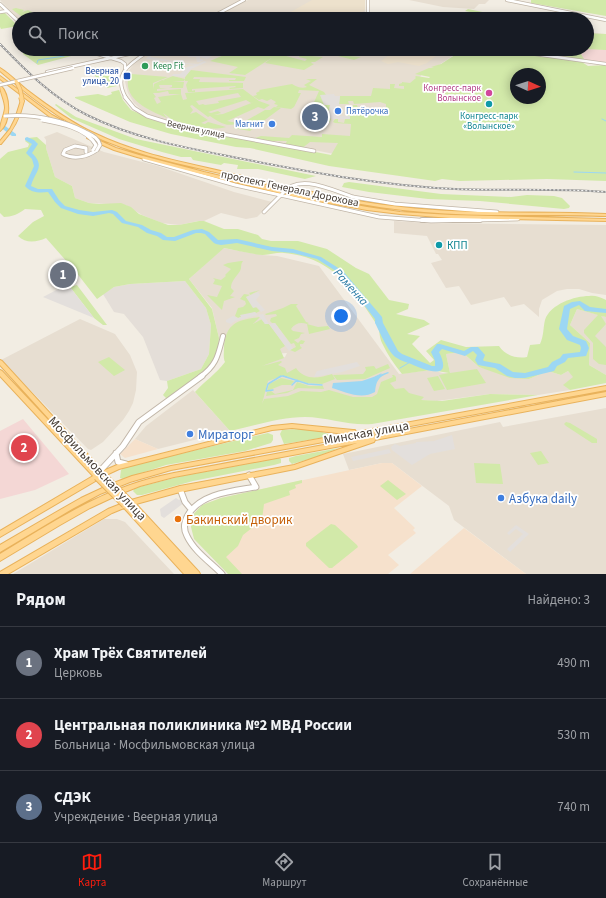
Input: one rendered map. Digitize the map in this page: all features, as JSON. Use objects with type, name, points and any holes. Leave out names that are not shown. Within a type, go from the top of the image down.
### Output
[{"type":"main road","points":[[0,64],[15,80],[20,89],[22,101],[18,116],[11,130],[0,143]]},
{"type":"main road","name":"проспект Генерала Дорохова","points":[[0,69],[17,84],[75,125],[106,140],[157,158],[337,199],[384,207],[448,213],[606,220]]},
{"type":"main road","name":"проспект Генерала Дорохова","points":[[0,77],[58,120],[101,143],[138,156],[295,194],[358,207],[423,215],[606,215]]},
{"type":"main road","points":[[0,84],[6,103],[5,116],[0,130]]},
{"type":"main road","name":"Мосфильмовская улица","points":[[0,362],[99,474]]},
{"type":"main road","name":"Мосфильмовская улица","points":[[0,372],[196,574]]},
{"type":"main road","name":"Минская улица","points":[[129,484],[606,388]]},
{"type":"main road","name":"Минская улица","points":[[383,432],[606,394]]},
{"type":"main road","points":[[0,534],[99,474],[126,464],[272,428],[309,426],[346,432],[383,432]]},
{"type":"main road","points":[[2,574],[110,511],[128,504],[180,489],[295,467],[325,458],[383,432]]},
{"type":"main road","points":[[0,549],[76,504],[129,484]]},
{"type":"main road","points":[[0,558],[81,510],[129,484]]},
{"type":"main road","name":"Мосфильмовская улица","points":[[128,504],[188,574]]},
{"type":"street","points":[[221,12],[244,0]]},
{"type":"street","points":[[367,12],[368,0]]},
{"type":"street","points":[[507,0],[562,12]]},
{"type":"street","points":[[0,4],[12,16]]},
{"type":"street","points":[[0,12],[7,11]]},
{"type":"street","points":[[594,18],[606,20]]},
{"type":"street","points":[[91,62],[101,56]]},
{"type":"street","points":[[106,56],[123,62],[125,68],[140,56]]},
{"type":"street","points":[[72,67],[122,56]]},
{"type":"street","points":[[0,84],[123,56]]},
{"type":"street","points":[[549,56],[606,64]]},
{"type":"street","name":"Веерная улица","points":[[125,68],[121,80],[123,93],[132,106],[147,116],[178,126],[314,152]]},
{"type":"street","points":[[5,116],[18,116],[71,128],[94,140],[96,145],[95,150],[91,154],[82,156],[68,156],[63,154],[65,150],[75,146],[86,148],[87,151],[85,152]]},
{"type":"street","points":[[138,156],[174,169],[289,198],[380,217],[447,220],[525,216]]},
{"type":"street","points":[[264,212],[288,187],[304,183],[319,186],[352,197],[380,202],[525,216]]},
{"type":"street","points":[[99,474],[116,452],[128,440],[139,422],[209,371],[217,360],[223,336]]},
{"type":"street","points":[[116,452],[118,462],[126,464]]},
{"type":"street","points":[[222,574],[188,539],[184,524],[190,508],[200,501],[209,497],[256,487],[249,475]]},
{"type":"street","points":[[180,489],[185,502],[190,508]]},
{"type":"shaded area","points":[[0,0],[243,0],[220,12],[12,13]]},
{"type":"shaded area","points":[[248,0],[364,0],[365,12],[225,12]]},
{"type":"shaded area","points":[[312,0],[365,0],[365,10],[362,12],[291,12]]},
{"type":"shaded area","points":[[409,0],[489,0],[485,4],[479,4],[474,9],[443,7]]},
{"type":"shaded area","points":[[594,33],[606,34],[606,63],[552,56],[594,56]]},
{"type":"shaded area","points":[[144,56],[452,56],[433,69],[423,72],[414,88],[344,156],[163,120],[144,112],[134,103],[128,93],[125,82],[127,73],[137,60]]},
{"type":"shaded area","points":[[148,56],[152,56],[174,61],[183,60],[185,63],[198,64],[204,61],[207,62],[191,69],[185,77],[172,76],[173,74],[180,74],[187,67],[195,65],[146,59]]},
{"type":"shaded area","points":[[212,56],[207,59],[200,57],[200,59],[204,60],[200,62],[197,62],[196,57],[188,57]]},
{"type":"shaded area","points":[[388,56],[436,56],[427,63],[419,66],[398,62],[388,64],[381,61]]},
{"type":"shaded area","points":[[334,94],[335,96],[340,96],[339,105],[336,106],[335,116],[350,116],[350,119],[333,119],[328,117],[330,105],[324,105],[320,95]]},
{"type":"shaded area","points":[[57,132],[104,152],[158,166],[234,192],[272,202],[257,217],[246,219],[221,213],[204,221],[179,225],[162,223],[142,215],[126,205],[89,203],[75,198],[72,186],[55,177],[44,137]]},
{"type":"shaded area","points":[[394,221],[428,223],[606,225],[606,295],[579,289],[557,291],[542,300],[539,309],[539,317],[524,304],[511,307],[504,297],[471,305],[459,286],[446,288],[431,263],[442,260],[438,254],[436,254],[427,236],[394,233]]},
{"type":"shaded area","points":[[223,248],[262,255],[277,256],[319,266],[399,374],[431,370],[450,373],[446,354],[462,352],[479,367],[529,379],[548,371],[561,375],[568,371],[574,377],[564,385],[570,390],[538,395],[490,394],[437,401],[421,400],[261,404],[261,366],[285,357],[287,353],[273,354],[257,324],[219,338],[212,308],[189,279]]},
{"type":"shaded area","points":[[185,281],[206,308],[211,325],[209,354],[201,369],[167,381],[160,380],[143,337],[124,314],[114,312],[103,294],[114,287],[130,284]]},
{"type":"shaded area","points":[[68,284],[70,287],[94,318],[43,297]]},
{"type":"shaded area","points":[[258,292],[260,295],[256,300],[265,310],[261,312],[257,307],[253,308],[246,297]]},
{"type":"shaded area","points":[[577,309],[606,317],[606,375],[589,365],[590,343],[570,325]]},
{"type":"shaded area","points":[[255,312],[258,315],[235,321],[231,324],[226,322],[226,320],[233,316],[238,318],[241,317],[240,315]]},
{"type":"shaded area","points":[[263,314],[269,324],[265,324],[258,315]]},
{"type":"shaded area","points":[[80,319],[115,334],[130,355],[137,372],[136,390],[133,403],[129,411],[103,442],[91,450],[88,449],[1,360]]},
{"type":"shaded area","points":[[275,323],[293,348],[289,351],[269,324]]},
{"type":"shaded area","points":[[357,362],[360,366],[342,372],[314,377],[317,371]]},
{"type":"shaded area","points":[[193,390],[230,431],[158,449],[135,439],[146,426]]},
{"type":"shaded area","points":[[606,408],[606,574],[526,574],[454,520],[449,506],[392,463],[382,463],[349,470],[343,454],[500,422],[503,427]]},
{"type":"shaded area","points":[[23,419],[69,474],[35,490],[0,499],[0,431]]},
{"type":"shaded area","points":[[452,435],[455,449],[430,454],[412,465],[392,450],[391,447],[395,444],[400,446],[416,442],[434,441]]},
{"type":"shaded area","points":[[135,439],[158,449],[125,458],[120,454]]},
{"type":"shaded area","points":[[389,449],[391,453],[353,461],[351,457]]},
{"type":"shaded area","points":[[382,463],[392,463],[422,486],[394,508],[415,528],[413,530],[416,533],[388,555],[399,565],[388,574],[235,574],[191,517],[202,505],[221,498]]},
{"type":"shaded area","points":[[183,497],[185,502],[164,518],[161,516],[160,509],[176,498],[179,500]]},
{"type":"shaded area","points":[[104,519],[117,519],[125,522],[174,574],[13,574]]},
{"type":"shaded area","points":[[516,525],[529,534],[510,552],[507,549],[523,534],[516,529],[509,535],[507,533]]},
{"type":"shaded area","points":[[464,528],[499,554],[526,574],[410,574]]},
{"type":"green space","points":[[531,0],[606,0],[606,16],[594,14],[594,12],[583,12],[531,3]]},
{"type":"green space","points":[[16,8],[24,10],[22,12],[16,12],[12,9]]},
{"type":"green space","points":[[468,9],[483,12],[470,12],[465,11]]},
{"type":"green space","points":[[4,12],[12,20],[12,27],[1,29],[0,13]]},
{"type":"green space","points":[[594,33],[606,34],[606,50],[594,49]]},
{"type":"green space","points":[[26,56],[71,56],[38,65]]},
{"type":"green space","points":[[222,56],[286,56],[305,61],[307,59],[300,56],[323,57],[315,62],[312,62],[311,63],[314,64],[304,70],[265,63],[273,57],[245,75],[229,73],[238,67],[210,61]]},
{"type":"green space","points":[[338,56],[361,57],[354,60]]},
{"type":"green space","points":[[453,56],[541,56],[582,62],[588,66],[606,65],[606,181],[547,179],[460,181],[442,179],[435,181],[329,166],[250,148],[236,147],[171,134],[130,122],[75,97],[98,94],[106,96],[112,94],[111,92],[119,90],[123,100],[131,110],[159,122],[284,146],[287,141],[270,141],[255,138],[261,136],[289,138],[292,135],[322,137],[322,134],[350,136],[351,124],[335,123],[333,122],[335,119],[338,119],[338,122],[344,123],[345,119],[349,119],[350,116],[347,116],[347,114],[356,114],[357,111],[352,111],[353,105],[357,105],[361,112],[378,112],[386,110],[386,104],[380,102],[354,104],[353,101],[348,101],[349,104],[339,104],[340,96],[371,96],[373,88],[390,89],[390,84],[395,84],[394,88],[404,89],[404,86],[399,86],[399,84],[402,82],[410,83],[416,78],[416,76],[429,78],[430,77],[415,74],[429,68],[434,68],[431,67],[441,64]],"holes":[[[310,142],[338,143],[331,155],[285,146],[301,149]]]},
{"type":"green space","points":[[558,56],[582,56],[584,59]]},
{"type":"green space","points":[[100,70],[117,80],[117,86],[107,88],[91,72]]},
{"type":"green space","points":[[191,70],[246,77],[244,81],[229,81],[235,80],[236,78],[194,77],[193,79],[200,79],[199,82],[243,83],[243,88],[229,88],[236,87],[235,86],[192,89],[192,91],[195,90],[195,92],[188,92],[186,85],[188,81],[185,81],[185,77]]},
{"type":"green space","points":[[131,74],[168,77],[153,83],[153,89],[154,84],[162,80],[166,81],[163,80],[173,76],[185,79],[184,81],[172,82],[184,82],[183,88],[169,88],[172,87],[172,85],[159,85],[160,88],[167,88],[157,89],[157,91],[181,89],[183,100],[187,99],[185,93],[243,89],[259,101],[270,105],[264,109],[258,107],[227,121],[237,123],[226,125],[210,116],[208,117],[192,105],[190,106],[193,110],[190,114],[196,112],[208,120],[201,123],[205,124],[208,122],[226,127],[212,129],[198,127],[170,119],[163,113],[167,118],[140,104],[131,94],[128,87],[128,80]],"holes":[[[168,91],[169,94],[181,94],[158,97],[161,102],[157,104],[154,98],[156,97],[153,93]],[[238,93],[241,97],[218,101],[219,103],[199,105],[196,101]],[[246,100],[251,103],[254,102],[223,114],[214,115],[221,113],[218,111],[211,113],[208,112]]]},
{"type":"green space","points":[[306,79],[317,79],[309,85],[324,92],[326,95],[321,95],[330,105],[328,117],[331,119],[330,122],[325,122],[325,113],[314,113],[324,111],[306,111],[311,109],[319,91],[299,90],[298,93],[301,93],[294,107],[291,109],[276,107],[278,105],[274,104],[276,102],[271,99],[267,101],[262,99],[259,100],[253,96],[257,95],[256,93],[260,91],[259,90],[292,84],[303,88],[307,87],[304,85],[311,81]]},
{"type":"green space","points":[[56,104],[76,117],[136,139],[316,176],[305,179],[258,169],[237,169],[238,165],[224,163],[221,165],[193,160],[191,157],[181,157],[162,152],[119,139],[71,118],[55,105]]},
{"type":"green space","points":[[274,107],[281,108],[250,131],[233,128],[265,110],[270,110]]},
{"type":"green space","points":[[37,137],[46,145],[55,177],[72,186],[75,198],[89,203],[121,203],[131,207],[139,214],[168,225],[179,225],[204,221],[224,229],[238,229],[258,235],[262,239],[271,241],[298,241],[327,249],[356,268],[369,274],[389,300],[409,304],[408,309],[396,314],[424,320],[430,324],[407,334],[420,336],[412,344],[430,363],[434,360],[426,351],[441,340],[466,347],[499,346],[504,352],[511,356],[527,357],[530,345],[540,344],[545,320],[548,314],[557,305],[570,299],[583,296],[595,296],[604,299],[606,300],[606,317],[601,316],[606,324],[595,336],[606,347],[606,365],[599,364],[593,359],[593,343],[584,333],[584,330],[598,315],[577,309],[570,325],[590,343],[589,365],[606,375],[606,383],[570,390],[563,385],[573,377],[568,371],[561,375],[548,371],[529,379],[510,378],[479,367],[462,352],[446,354],[450,373],[477,369],[486,383],[447,390],[439,375],[449,373],[431,370],[402,374],[386,351],[381,341],[378,327],[368,311],[349,287],[328,268],[301,256],[282,253],[263,255],[224,248],[189,279],[212,309],[219,338],[218,349],[210,368],[167,399],[163,395],[168,388],[167,381],[201,369],[209,354],[211,325],[206,308],[185,281],[130,284],[114,287],[97,299],[76,272],[46,238],[32,242],[21,239],[18,236],[33,222],[44,216],[41,210],[25,209],[18,214],[7,217],[4,217],[0,213],[0,159],[8,152],[28,147],[29,144],[25,141],[28,138]]},
{"type":"green space","points":[[349,182],[441,194],[511,197],[527,195],[554,196],[562,198],[570,206],[569,208],[564,209],[480,201],[428,199],[369,192],[342,187],[344,183]]},
{"type":"green space","points":[[243,261],[241,270],[231,286],[234,291],[230,296],[235,297],[224,301],[222,310],[207,295],[217,297],[222,286],[213,284],[215,280],[213,278],[221,280],[226,276],[225,275],[231,269],[223,265]]},
{"type":"green space","points":[[77,285],[107,325],[103,325],[94,318],[70,287]]},
{"type":"green space","points":[[260,290],[251,295],[249,293]]},
{"type":"green space","points":[[244,294],[250,295],[246,297],[260,311],[238,318],[235,316],[238,308],[243,307],[246,304],[245,301],[240,299]]},
{"type":"green space","points":[[291,304],[298,304],[296,306],[306,322],[309,323],[294,325],[291,329],[293,331],[305,333],[301,334],[299,338],[294,340],[298,343],[301,340],[305,341],[303,344],[300,344],[302,348],[295,352],[290,350],[296,347],[294,343],[291,344],[275,323],[270,321],[271,318],[277,316],[276,314],[265,314]]},
{"type":"green space","points":[[260,317],[253,324],[262,319],[265,324],[269,324],[285,346],[280,349],[284,358],[262,366],[281,361],[282,362],[278,365],[285,368],[287,373],[296,368],[308,377],[322,377],[332,374],[335,379],[322,384],[307,383],[282,376],[268,381],[262,404],[264,399],[288,396],[301,391],[321,392],[329,390],[353,397],[372,397],[377,394],[381,382],[393,377],[392,375],[396,377],[396,381],[390,383],[395,389],[404,388],[409,393],[424,397],[421,400],[442,401],[490,394],[538,395],[372,424],[355,424],[313,417],[296,417],[230,431],[195,392],[225,362],[225,339],[231,327],[240,321]]},
{"type":"green space","points":[[307,324],[318,327],[328,326],[330,329],[309,334]]},
{"type":"green space","points":[[109,357],[125,370],[114,376],[98,362]]},
{"type":"green space","points":[[388,364],[390,368],[365,379],[337,380],[333,375],[363,374],[366,370],[365,367],[374,366],[376,369]]},
{"type":"green space","points":[[438,376],[445,389],[434,391],[427,378]]},
{"type":"green space","points":[[281,378],[294,381],[291,385],[282,385],[267,391],[269,384]]},
{"type":"green space","points":[[297,382],[309,386],[323,386],[324,389],[298,388],[287,393],[266,396],[267,392],[271,391],[275,394],[293,390]]},
{"type":"green space","points":[[566,422],[597,439],[597,443],[592,443],[566,426],[564,424]]},
{"type":"green space","points":[[314,429],[333,436],[284,444],[280,434],[282,430]]},
{"type":"green space","points":[[268,433],[273,435],[273,440],[271,443],[245,451],[166,465],[123,479],[120,478],[121,470],[125,467]]},
{"type":"green space","points":[[339,448],[292,464],[289,461],[289,458],[296,456]]},
{"type":"green space","points":[[541,451],[549,463],[538,465],[530,453]]},
{"type":"green space","points":[[279,458],[281,459],[281,463],[274,465],[193,481],[142,495],[137,495],[133,491],[135,488],[182,476]]},
{"type":"green space","points":[[474,463],[500,464],[503,484],[476,483]]},
{"type":"green space","points":[[302,480],[302,483],[295,485],[296,488],[289,491],[290,495],[264,504],[262,520],[243,535],[238,546],[226,557],[242,574],[228,574],[194,539],[191,527],[191,517],[202,505],[221,498]]},
{"type":"green space","points":[[388,480],[406,494],[397,500],[380,486]]},
{"type":"green space","points":[[331,524],[335,525],[358,547],[332,568],[329,568],[306,546],[306,543]]},
{"type":"water","points":[[388,372],[389,373],[382,376],[378,380],[375,392],[370,394],[359,395],[332,388],[333,383],[362,381]]},
{"type":"waterway","points":[[37,63],[38,60],[64,56]]},
{"type":"waterway","points":[[602,119],[606,121]]},
{"type":"waterway","name":"Раменка","points":[[0,124],[14,135]]},
{"type":"waterway","name":"Раменка","points":[[27,139],[35,144],[29,153],[34,158],[37,166],[28,186],[35,190],[50,190],[63,207],[78,212],[93,214],[110,211],[115,213],[124,222],[140,226],[149,232],[159,234],[165,239],[175,239],[195,231],[202,231],[207,233],[216,242],[221,243],[237,241],[272,249],[293,251],[319,258],[341,272],[379,319],[379,323],[395,352],[399,356],[431,369],[437,369],[439,365],[435,352],[440,346],[465,354],[471,349],[475,349],[481,355],[479,360],[481,363],[498,366],[510,374],[520,376],[551,369],[554,364],[563,360],[566,356],[583,354],[585,348],[583,343],[570,338],[563,329],[567,308],[580,303],[588,309],[606,311]]},
{"type":"waterway","points":[[574,172],[606,173]]},
{"type":"waterway","points":[[400,368],[412,361]]},
{"type":"waterway","points":[[375,377],[381,374]]},
{"type":"waterway","points":[[273,390],[266,391],[268,384],[281,376]]},
{"type":"waterway","points":[[280,377],[285,377]]},
{"type":"waterway","points":[[285,377],[297,380]]},
{"type":"waterway","points":[[292,385],[297,380]]},
{"type":"waterway","points":[[297,380],[308,384],[322,385]]},
{"type":"railway","points":[[0,44],[40,83],[63,101],[106,124],[166,143],[299,170],[403,185],[455,189],[568,190],[606,192]]},
{"type":"place","name":"Keep Fit","points":[[145,66]]},
{"type":"place","name":"Веерная улица, 20","points":[[127,76]]},
{"type":"place","name":"Конгресс-парк Волынское","points":[[489,93]]},
{"type":"place","name":"Конгресс-парк «Волынское»","points":[[489,104]]},
{"type":"place","name":"Пятёрочка","points":[[338,111]]},
{"type":"place","name":"СДЭК","points":[[315,117]]},
{"type":"place","name":"Магнит","points":[[272,124]]},
{"type":"place","name":"КПП","points":[[439,245]]},
{"type":"place","name":"Храм Трёх Святителей","points":[[63,275]]},
{"type":"place","name":"Мираторг","points":[[190,434]]},
{"type":"place","name":"Центральная поликлиника №2 МВД России","points":[[24,448]]},
{"type":"place","name":"Азбука daily","points":[[501,498]]},
{"type":"place","name":"Бакинский дворик","points":[[178,519]]}]
